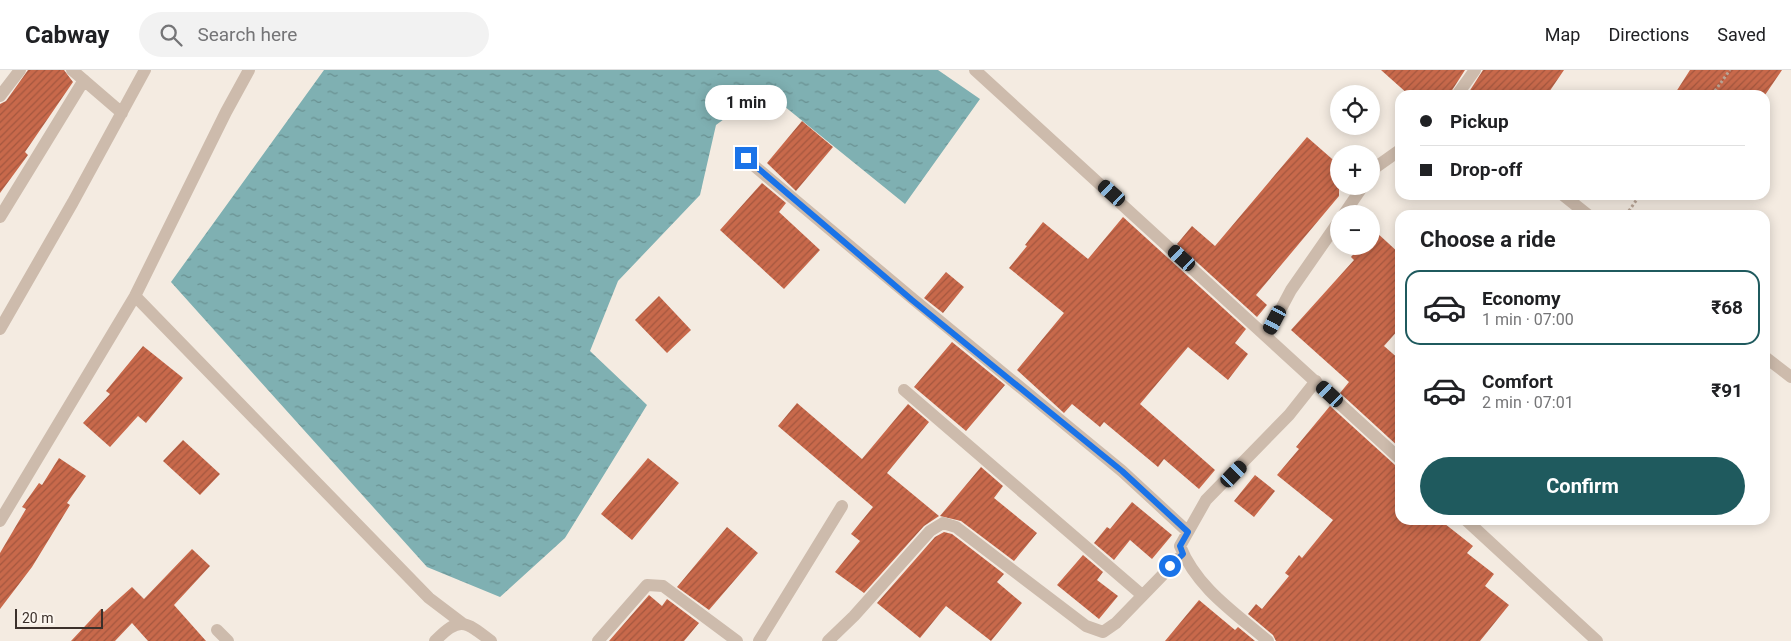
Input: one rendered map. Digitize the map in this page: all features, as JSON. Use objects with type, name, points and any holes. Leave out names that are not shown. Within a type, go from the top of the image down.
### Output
[{"type":"street","points":[[0,96],[20,70]]},
{"type":"street","points":[[72,70],[122,113]]},
{"type":"street","points":[[0,329],[145,70]]},
{"type":"street","points":[[0,520],[135,296],[226,112],[249,70]]},
{"type":"street","points":[[976,70],[1395,454]]},
{"type":"street","points":[[1460,90],[1475,70]]},
{"type":"street","points":[[0,217],[84,80]]},
{"type":"street","points":[[1380,164],[1395,154]]},
{"type":"street","points":[[746,158],[912,300],[1122,471],[1188,532]]},
{"type":"street","points":[[1569,200],[1582,210]]},
{"type":"street","points":[[1267,335],[1291,290],[1330,234]]},
{"type":"street","points":[[135,296],[429,598],[462,623],[474,628],[491,641]]},
{"type":"street","points":[[1770,361],[1791,377]]},
{"type":"street","points":[[1268,641],[1206,589],[1187,563],[1180,546],[1206,500],[1289,415],[1316,381]]},
{"type":"street","points":[[904,390],[1142,595]]},
{"type":"street","points":[[759,641],[842,506]]},
{"type":"street","points":[[828,641],[854,616],[930,531],[943,523],[956,527],[1086,626],[1103,632],[1116,624],[1183,554]]},
{"type":"street","points":[[1471,525],[1596,641]]},
{"type":"street","points":[[598,641],[647,585],[663,586],[737,641]]},
{"type":"street","points":[[435,641],[449,627],[462,623]]},
{"type":"street","points":[[217,630],[228,641]]},
{"type":"path","points":[[1716,90],[1730,70]]},
{"type":"water","points":[[324,70],[938,70],[980,99],[905,204],[784,106],[747,102],[716,125],[700,195],[618,281],[590,351],[647,405],[565,538],[500,597],[427,567],[171,282]]},
{"type":"building","points":[[28,70],[64,70],[73,82],[25,152],[28,155],[0,193],[0,104],[6,101]]},
{"type":"building","points":[[1381,70],[1465,70],[1452,90],[1403,90]]},
{"type":"building","points":[[1483,70],[1564,70],[1550,90],[1470,90]]},
{"type":"building","points":[[1690,70],[1782,70],[1768,90],[1677,90]]},
{"type":"building","points":[[802,121],[833,147],[796,191],[767,163]]},
{"type":"building","points":[[1307,137],[1330,157],[1330,195],[1339,196],[1256,295],[1267,305],[1257,317],[1177,244],[1192,226],[1215,246]]},
{"type":"building","points":[[762,183],[786,203],[779,212],[820,250],[784,289],[720,230]]},
{"type":"building","points":[[1123,217],[1246,329],[1235,343],[1248,354],[1228,380],[1188,347],[1140,404],[1215,470],[1199,489],[1164,459],[1158,467],[1104,422],[1100,427],[1072,404],[1064,413],[1017,370],[1064,313],[1009,268],[1043,222],[1088,259]]},
{"type":"building","points":[[1380,236],[1395,249],[1395,334],[1384,346],[1395,356],[1395,443],[1340,393],[1349,382],[1291,330],[1354,260],[1351,257],[1353,255],[1380,255]]},
{"type":"building","points":[[946,272],[964,287],[943,313],[924,298]]},
{"type":"building","points":[[659,296],[691,330],[667,353],[635,320]]},
{"type":"building","points":[[952,342],[1005,385],[966,431],[914,387]]},
{"type":"building","points":[[143,346],[183,378],[146,423],[138,416],[110,447],[83,423],[110,394],[106,391]]},
{"type":"building","points":[[797,403],[862,459],[908,404],[929,422],[887,473],[939,516],[924,526],[864,593],[835,572],[860,541],[851,534],[873,507],[778,426]]},
{"type":"building","points":[[1330,406],[1395,465],[1395,525],[1446,525],[1473,546],[1467,553],[1494,574],[1485,586],[1509,605],[1480,641],[1276,641],[1273,635],[1248,614],[1256,604],[1262,609],[1289,576],[1285,573],[1299,555],[1302,558],[1333,520],[1277,475],[1299,449],[1296,447]]},
{"type":"building","points":[[183,440],[220,474],[200,495],[163,461]]},
{"type":"building","points":[[59,458],[86,476],[67,503],[70,505],[32,567],[0,609],[0,553],[26,509],[22,507],[39,483],[42,485]]},
{"type":"building","points":[[648,458],[679,483],[632,540],[601,514]]},
{"type":"building","points":[[981,467],[1003,486],[994,498],[1037,533],[1014,561],[961,521],[940,516]]},
{"type":"building","points":[[1255,475],[1275,491],[1254,517],[1234,501]]},
{"type":"building","points":[[1132,502],[1172,535],[1152,559],[1130,540],[1114,560],[1094,543],[1107,527],[1110,529]]},
{"type":"building","points":[[727,527],[758,553],[709,610],[677,587]]},
{"type":"building","points":[[944,532],[952,534],[1004,574],[997,582],[1022,603],[991,641],[946,606],[920,638],[877,603],[935,537]]},
{"type":"building","points":[[192,549],[210,566],[174,605],[206,641],[148,641],[132,623],[115,641],[71,641],[101,609],[104,612],[132,587],[144,599]]},
{"type":"building","points":[[1083,555],[1103,572],[1097,580],[1118,596],[1099,619],[1057,585]]},
{"type":"building","points":[[649,595],[662,606],[667,599],[699,623],[684,641],[609,641]]},
{"type":"building","points":[[1199,600],[1235,630],[1238,627],[1255,641],[1165,641]]},
{"type":"route","points":[[746,158],[912,300],[1122,471],[1188,532],[1180,546],[1183,554],[1170,566]]}]
